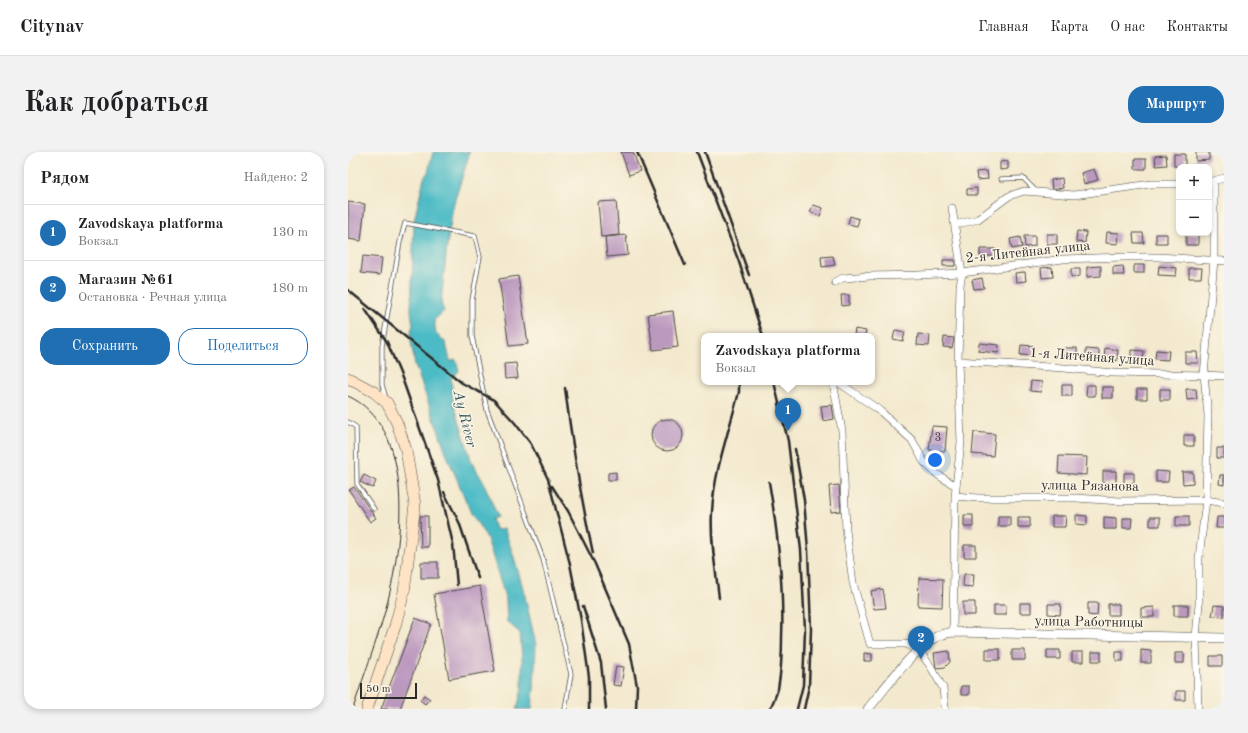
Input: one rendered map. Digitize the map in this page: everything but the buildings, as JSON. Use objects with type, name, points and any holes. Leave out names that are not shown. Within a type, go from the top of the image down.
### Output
[{"type":"main road","points":[[348,378],[374,392],[388,403],[397,422],[406,450],[415,505],[404,592],[395,626],[367,709]]},
{"type":"street","points":[[1212,181],[1224,178]]},
{"type":"street","points":[[955,225],[978,219],[1009,196],[1024,191],[1074,195],[1151,184],[1176,184]]},
{"type":"street","points":[[1198,709],[1196,637],[1199,604],[1199,558],[1206,500],[1208,415],[1204,375],[1214,260],[1212,200]]},
{"type":"street","points":[[952,208],[962,273],[960,286],[958,361],[961,442],[955,496],[953,632]]},
{"type":"street","name":"2-я Литейная улица","points":[[835,282],[844,278],[870,276],[962,273],[1063,259],[1158,257],[1224,261]]},
{"type":"street","name":"1-я Литейная улица","points":[[958,361],[1064,368],[1113,374],[1224,376]]},
{"type":"street","points":[[833,385],[842,430],[846,530],[853,583],[870,644],[906,644],[919,650],[943,688],[945,709]]},
{"type":"street","points":[[842,385],[879,410],[912,440],[924,462],[938,475],[956,486]]},
{"type":"street","name":"улица Рязанова","points":[[955,496],[978,498],[1206,500],[1224,504]]},
{"type":"street","name":"улица Работницы","points":[[868,709],[900,669],[919,650],[938,635],[953,632],[1224,638]]},
{"type":"lane","points":[[1001,179],[1023,178],[1038,193]]},
{"type":"lane","points":[[388,403],[382,385],[382,346],[400,242],[405,222],[475,236],[480,257],[472,300],[473,344],[488,410],[543,559],[571,674],[565,709]]},
{"type":"lane","points":[[348,422],[356,428],[357,484],[374,509]]},
{"type":"water","points":[[433,152],[470,152],[453,206],[441,303],[444,311],[434,320],[436,333],[446,343],[450,361],[456,360],[459,371],[451,378],[453,401],[472,463],[483,481],[498,517],[492,519],[495,529],[500,530],[504,528],[524,592],[536,645],[532,709],[517,709],[522,689],[520,633],[507,622],[506,600],[487,538],[471,513],[448,458],[415,365],[410,335],[413,325],[411,311],[414,221],[424,178],[428,172]]},
{"type":"tram line","points":[[348,396],[370,411],[385,432],[394,457],[399,486],[400,515],[398,544],[389,596],[377,638],[353,709]]},
{"type":"railway","points":[[637,152],[685,265]]},
{"type":"railway","points":[[697,152],[739,262],[762,333]]},
{"type":"railway","points":[[705,152],[749,275]]},
{"type":"railway","points":[[348,290],[462,383],[494,400],[515,423],[531,444],[548,479],[570,564],[581,620],[589,677],[589,709]]},
{"type":"railway","points":[[365,309],[387,342],[402,378],[438,480],[453,544],[457,585]]},
{"type":"railway","points":[[719,598],[712,533],[713,497],[722,451],[739,392],[739,385]]},
{"type":"railway","points":[[775,385],[788,441],[801,550],[805,630],[803,685],[797,709]]},
{"type":"railway","points":[[565,388],[577,471],[593,553]]},
{"type":"railway","points":[[795,449],[804,500],[808,550],[811,629],[809,686],[804,709]]},
{"type":"railway","points":[[769,482],[780,560],[782,598],[781,670],[777,692],[770,709]]},
{"type":"railway","points":[[552,486],[568,511],[595,564],[629,644],[637,686],[636,709]]},
{"type":"railway","points":[[444,492],[459,522],[478,578]]},
{"type":"railway","points":[[583,606],[601,663],[606,709]]},
{"type":"place","name":"Zavodskaya platforma","points":[[788,431]]},
{"type":"place","name":"Магазин №61","points":[[921,659]]},
{"type":"water label","name":"Ay River","points":[[464,419]]}]
